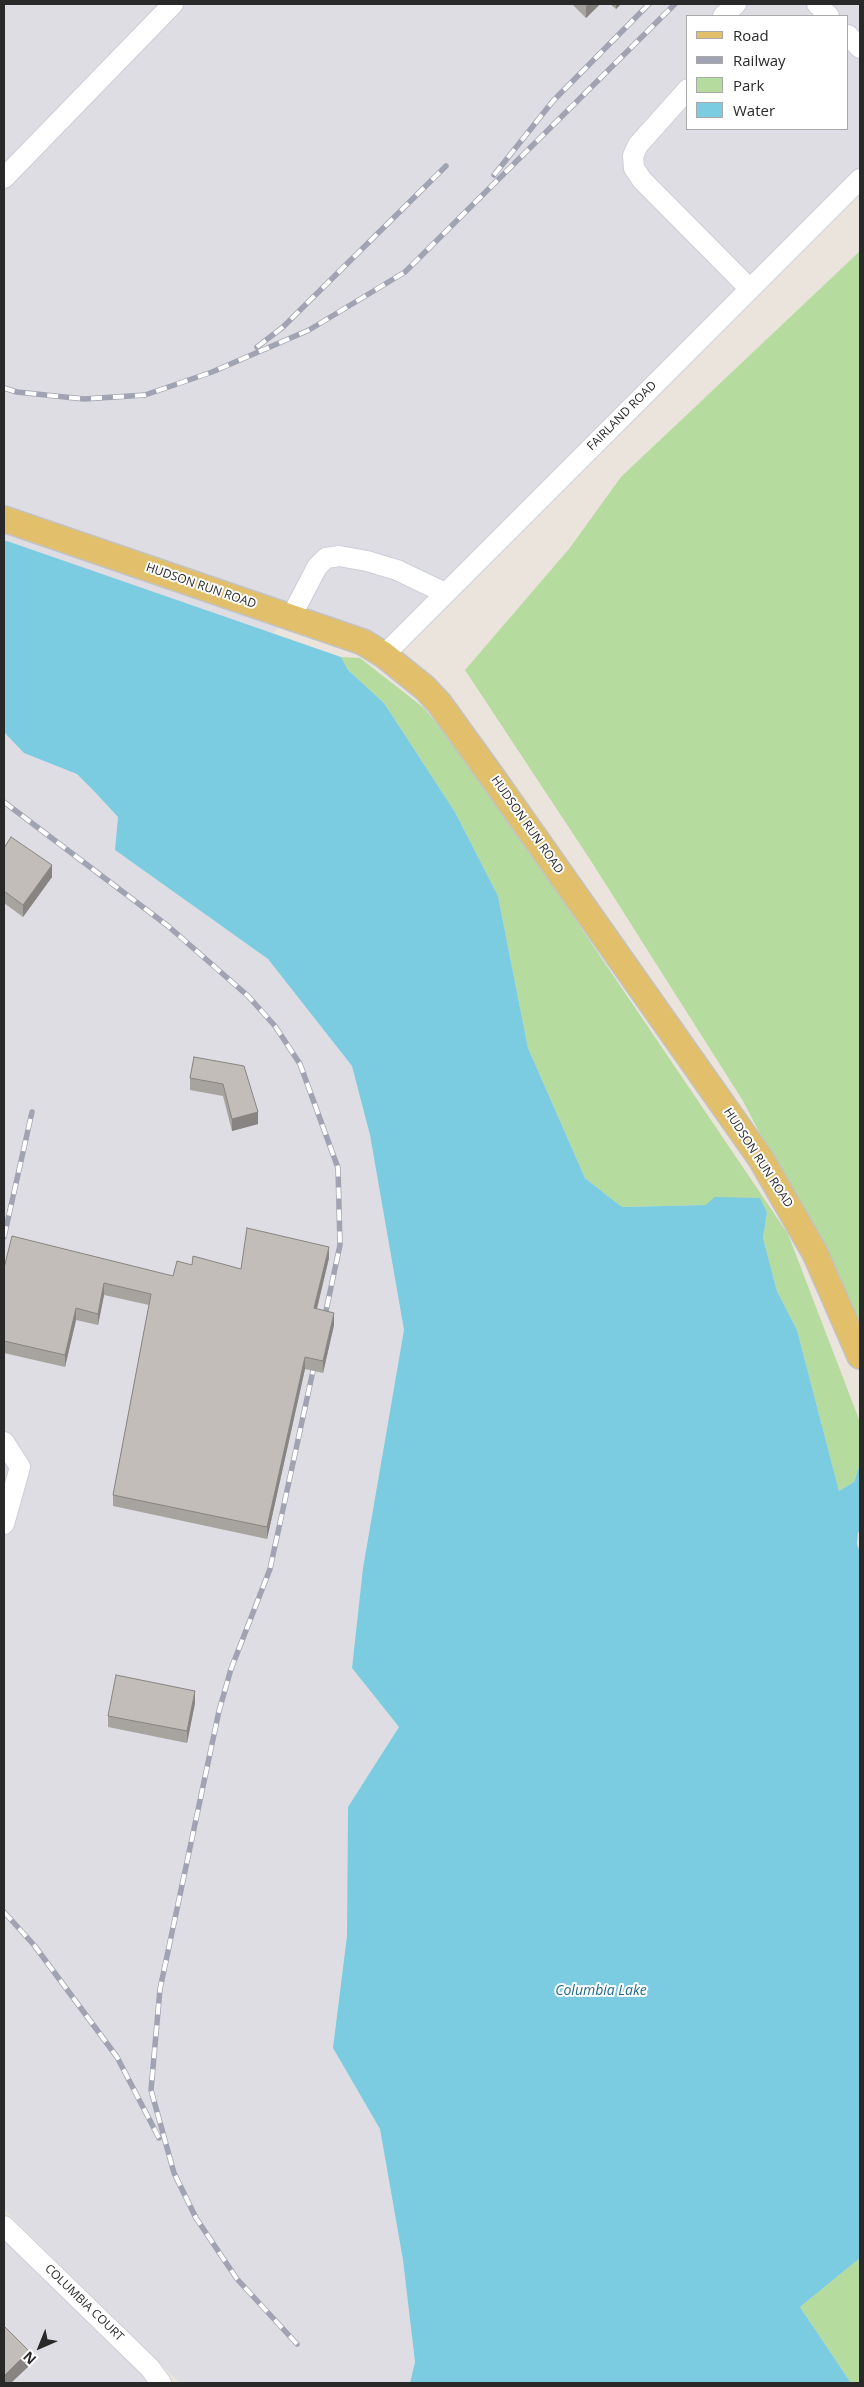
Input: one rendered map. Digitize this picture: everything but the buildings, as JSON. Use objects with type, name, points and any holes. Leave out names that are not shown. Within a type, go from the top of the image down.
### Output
[{"type":"main road","name":"HUDSON RUN ROAD","points":[[4,519],[363,642],[410,674],[439,703],[761,1159],[815,1253],[860,1356]]},
{"type":"street","points":[[4,178],[173,4]]},
{"type":"street","points":[[724,15],[736,4]]},
{"type":"street","points":[[817,4],[828,15]]},
{"type":"street","points":[[686,91],[638,145],[633,156],[634,168],[642,180],[750,289]]},
{"type":"street","name":"FAIRLAND ROAD","points":[[384,655],[860,179]]},
{"type":"street","points":[[291,617],[317,567],[326,558],[339,556],[367,561],[397,570],[445,593]]},
{"type":"street","points":[[4,1442],[20,1468],[4,1524]]},
{"type":"street","name":"COLUMBIA COURT","points":[[4,2226],[150,2368],[161,2383]]},
{"type":"shaded area","points":[[4,4],[860,4],[860,179],[384,655],[291,617],[93,790],[118,817],[115,850],[268,959],[352,1066],[370,1135],[404,1330],[363,1568],[352,1668],[399,1727],[348,1807],[347,1936],[333,2048],[380,2129],[403,2260],[415,2363],[410,2383],[180,2383],[4,2209]]},
{"type":"shaded area","points":[[4,2226],[161,2383],[4,2383]]},
{"type":"green space","points":[[860,251],[860,1326],[743,1101],[591,861],[465,670],[569,549],[621,477]]},
{"type":"green space","points":[[341,657],[360,658],[424,708],[471,765],[788,1234],[860,1422],[860,1464],[854,1482],[839,1491],[797,1330],[777,1291],[763,1238],[767,1213],[706,1205],[622,1207],[585,1178],[528,1048],[498,896],[455,812],[384,703],[348,670]]},
{"type":"green space","points":[[860,2258],[860,2383],[851,2383],[800,2307]]},
{"type":"water","name":"Columbia Lake","points":[[4,540],[341,657],[348,670],[384,703],[455,812],[498,896],[528,1048],[585,1178],[622,1207],[706,1205],[715,1197],[760,1198],[767,1213],[763,1238],[777,1291],[797,1330],[839,1491],[854,1482],[860,1464],[860,1533],[858,1532],[857,1544],[860,1553],[860,2258],[800,2307],[851,2383],[410,2383],[415,2362],[403,2260],[380,2129],[333,2048],[347,1936],[348,1807],[399,1727],[352,1668],[363,1568],[404,1330],[370,1135],[352,1066],[268,959],[115,850],[118,817],[93,790],[77,774],[24,753],[4,732]]},
{"type":"railway","points":[[494,175],[553,101],[649,4]]},
{"type":"railway","points":[[4,388],[17,392],[84,399],[145,395],[212,372],[309,330],[405,272],[675,4]]},
{"type":"railway","points":[[257,347],[283,327],[446,166]]},
{"type":"railway","points":[[4,802],[168,926],[248,996],[275,1026],[300,1064],[338,1168],[340,1245],[323,1325]]},
{"type":"railway","points":[[4,1237],[32,1112]]},
{"type":"railway","points":[[297,2344],[237,2279],[196,2218],[174,2173],[151,2090],[160,1989],[219,1711],[231,1669],[270,1569],[316,1357]]},
{"type":"railway","points":[[4,1912],[34,1945],[117,2057],[159,2138]]}]
